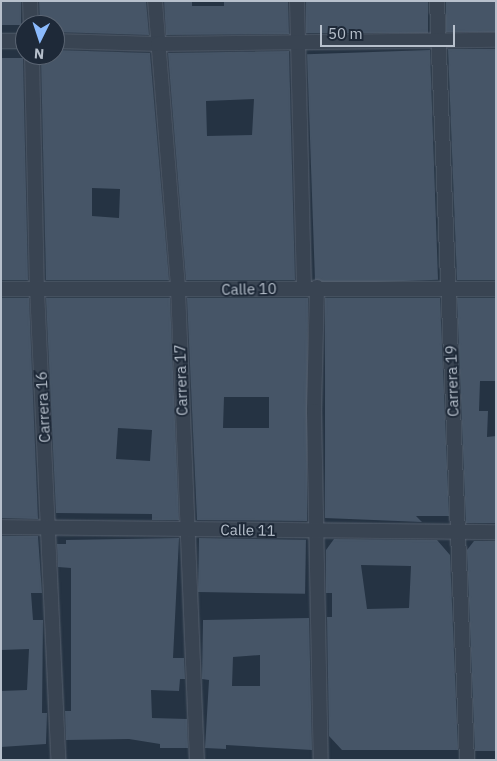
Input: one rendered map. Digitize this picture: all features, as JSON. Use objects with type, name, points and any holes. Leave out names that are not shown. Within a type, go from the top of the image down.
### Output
[{"type":"street","points":[[30,1],[31,15]]},
{"type":"street","name":"Carrera 17","points":[[155,1],[178,290],[198,760]]},
{"type":"street","points":[[297,1],[310,288],[318,530],[321,760]]},
{"type":"street","name":"Carrera 19","points":[[437,1],[467,760]]},
{"type":"street","points":[[65,41],[158,44],[496,40]]},
{"type":"street","points":[[1,41],[15,41]]},
{"type":"street","name":"Carrera 16","points":[[32,65],[37,289],[58,760]]},
{"type":"street","name":"Calle 10","points":[[1,289],[496,289]]},
{"type":"street","name":"Calle 11","points":[[1,527],[496,532]]},
{"type":"building","points":[[1,1],[21,1],[21,15],[15,15],[15,25],[1,25]]},
{"type":"building","points":[[39,1],[146,1],[149,35],[65,32],[65,15],[40,15]]},
{"type":"building","points":[[164,1],[192,1],[192,6],[224,6],[224,1],[288,1],[289,34],[166,35]]},
{"type":"building","points":[[306,1],[428,1],[428,33],[306,33]]},
{"type":"building","points":[[446,1],[496,1],[496,32],[446,32]]},
{"type":"building","points":[[448,49],[496,49],[496,280],[457,280]]},
{"type":"building","points":[[65,50],[150,53],[169,280],[46,280],[41,65],[65,65]],"holes":[[[92,188],[120,189],[119,218],[92,216]]]},
{"type":"building","points":[[430,50],[438,280],[315,284],[307,54]]},
{"type":"building","points":[[289,51],[295,280],[186,280],[168,53]],"holes":[[[254,99],[252,135],[207,136],[206,101]]]},
{"type":"building","points":[[1,58],[15,58],[15,65],[23,65],[28,280],[2,280]]},
{"type":"building","points":[[1,298],[29,298],[38,519],[1,518]]},
{"type":"building","points":[[46,298],[170,298],[179,520],[152,520],[152,514],[56,513]],"holes":[[[118,428],[152,430],[150,461],[116,459]]]},
{"type":"building","points":[[187,298],[308,298],[307,521],[197,520]],"holes":[[[224,397],[269,397],[269,428],[223,428]]]},
{"type":"building","points":[[325,298],[440,298],[449,516],[416,516],[422,522],[325,518]]},
{"type":"building","points":[[457,298],[496,298],[496,381],[480,381],[479,411],[488,411],[487,437],[496,436],[496,523],[466,523]]},
{"type":"building","points":[[1,536],[38,536],[42,593],[31,593],[33,620],[43,620],[42,713],[47,713],[46,744],[1,747],[1,691],[27,690],[29,649],[1,650]]},
{"type":"building","points":[[179,538],[173,658],[184,658],[185,679],[180,679],[179,691],[151,690],[152,718],[187,719],[188,748],[160,748],[160,744],[129,739],[66,740],[65,711],[71,711],[71,568],[58,567],[57,544],[66,544],[66,540]]},
{"type":"building","points":[[199,538],[306,540],[305,594],[198,592]]},
{"type":"building","points":[[334,539],[437,540],[450,555],[458,750],[342,750],[329,736],[327,617],[332,617],[332,593],[326,593],[326,550]],"holes":[[[361,565],[411,566],[409,608],[367,609]]]},
{"type":"building","points":[[474,541],[496,541],[496,751],[475,751],[467,550]]},
{"type":"building","points":[[309,618],[312,750],[226,745],[226,749],[205,748],[209,680],[202,679],[203,620]],"holes":[[[260,655],[260,686],[232,686],[233,657]]]}]
